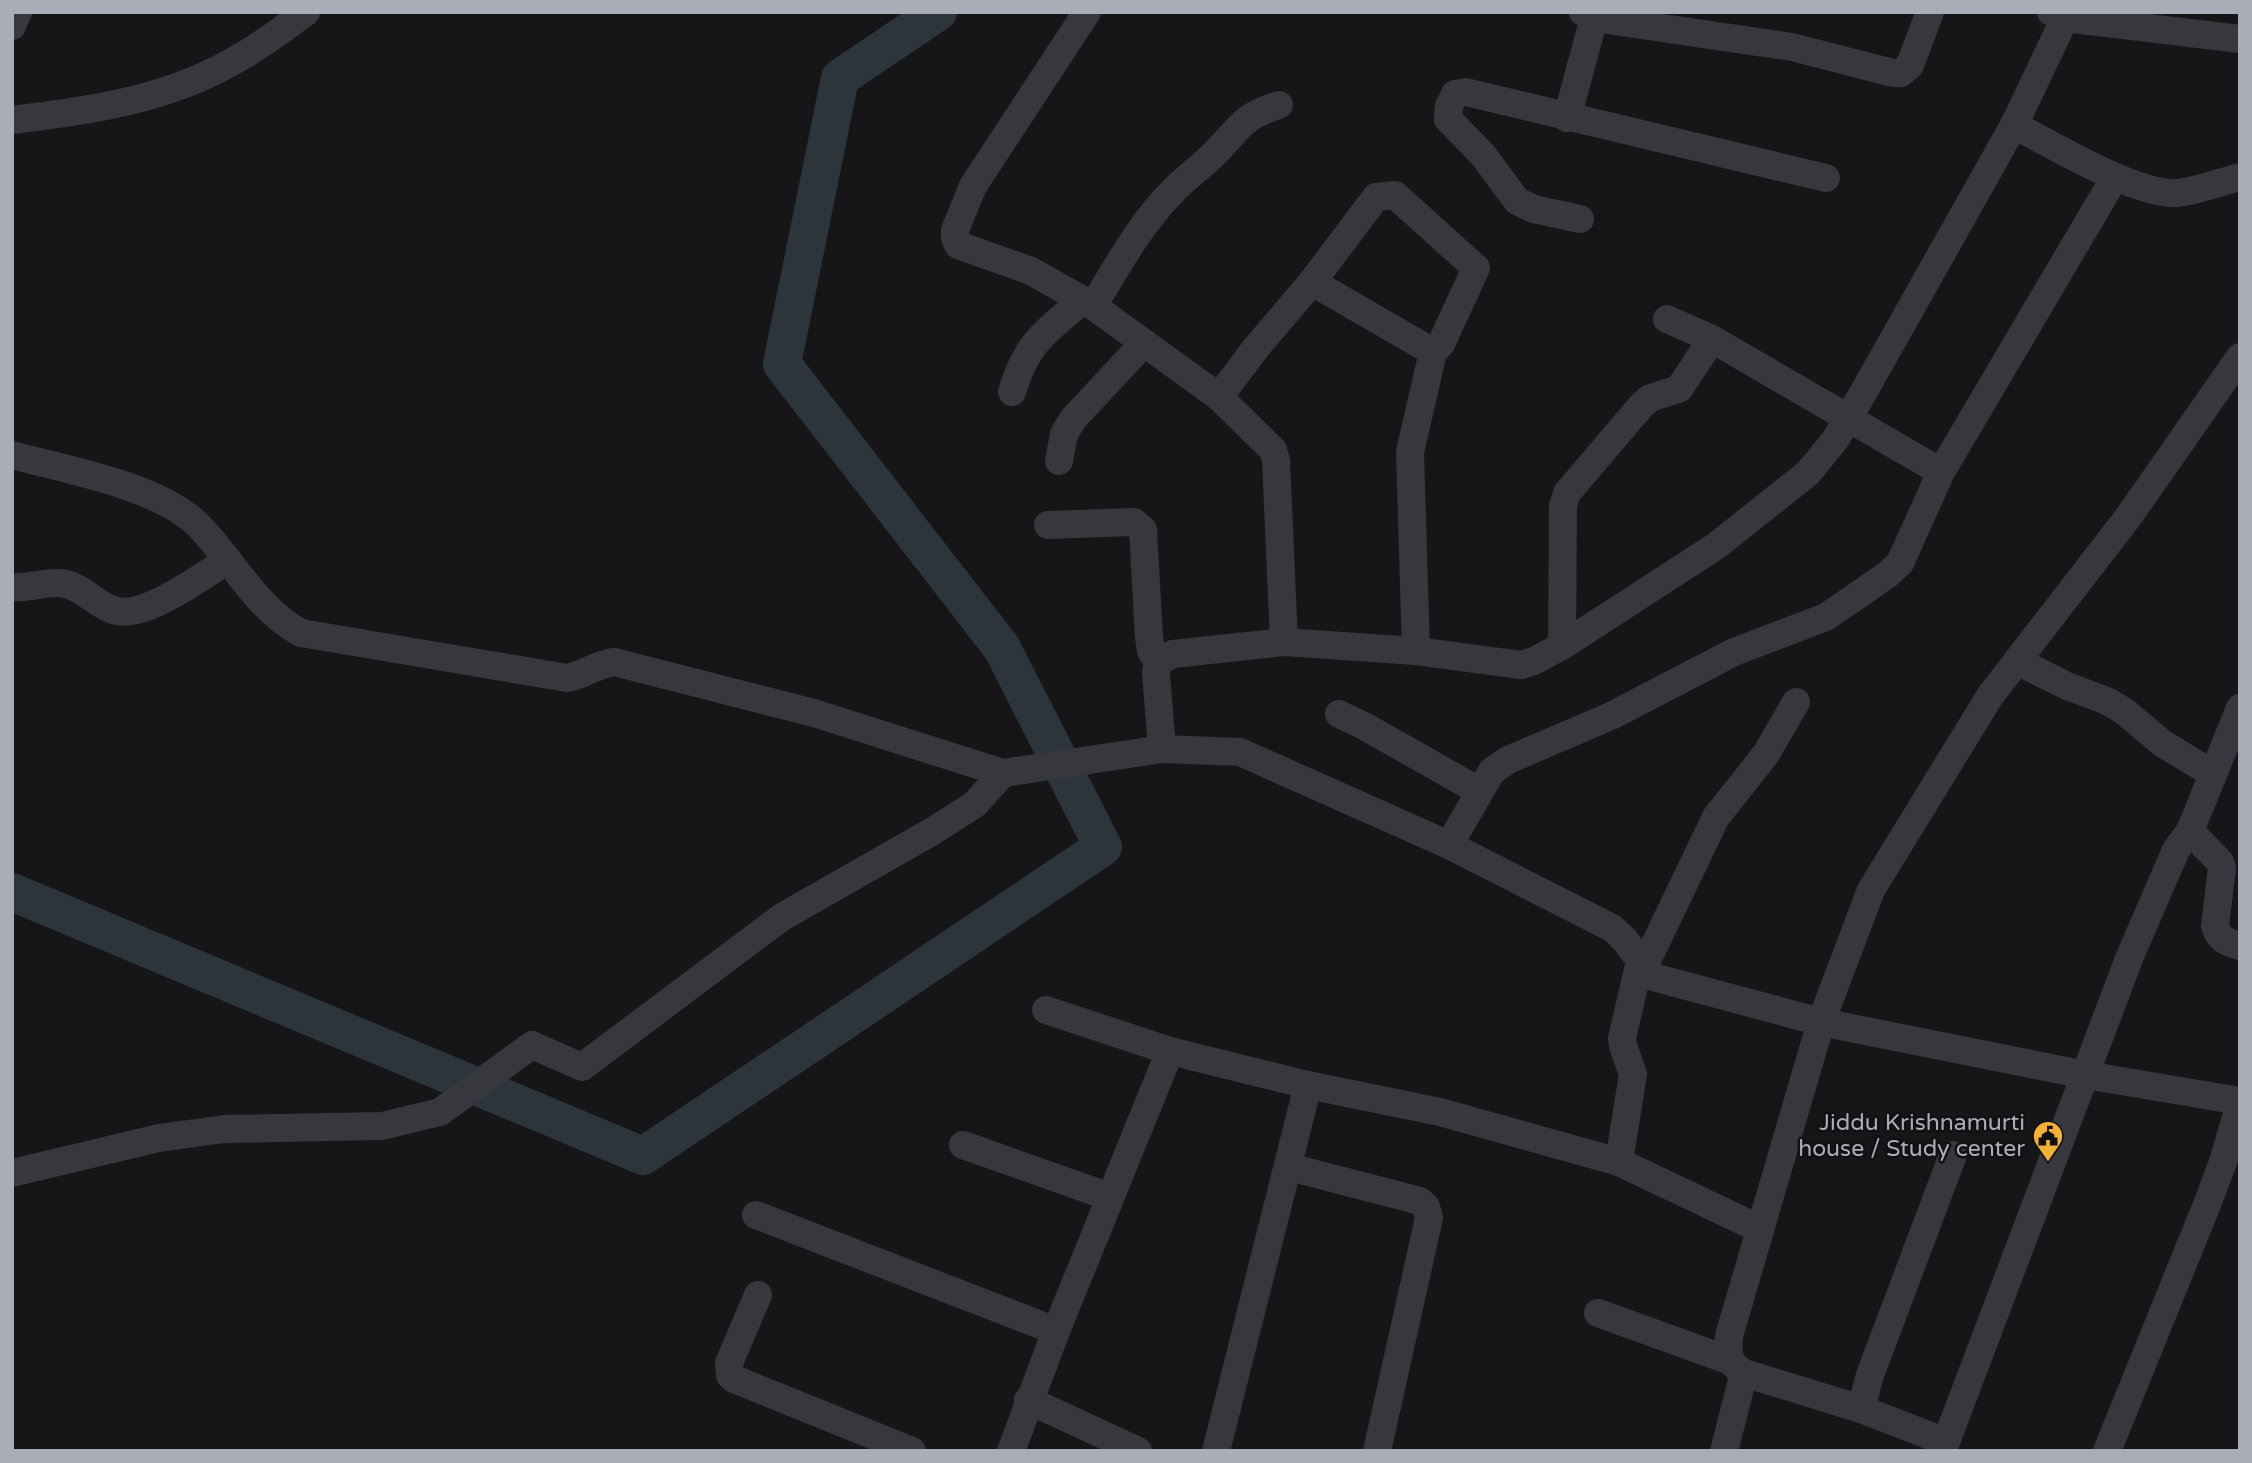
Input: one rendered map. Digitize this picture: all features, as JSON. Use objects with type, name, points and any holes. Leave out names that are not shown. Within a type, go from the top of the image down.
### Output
[{"type":"street","points":[[12,26],[18,12]]},
{"type":"street","points":[[12,120],[147,96],[204,76],[268,40],[306,12]]},
{"type":"street","points":[[1087,12],[973,186],[955,230],[955,238],[958,245],[1031,271],[1088,303],[1219,397],[1273,450],[1276,460],[1284,642]]},
{"type":"street","points":[[1567,118],[1589,15],[1793,47],[1892,73],[1901,73],[1910,65],[1930,12]]},
{"type":"street","points":[[1158,662],[1172,654],[1284,642],[1416,650],[1521,665],[1562,646],[1716,547],[1808,472],[1835,440],[2014,125],[2058,15],[2240,39]]},
{"type":"street","points":[[1580,219],[1534,209],[1517,201],[1483,155],[1452,124],[1447,114],[1455,94],[1466,92],[1826,178]]},
{"type":"street","points":[[1012,391],[1019,368],[1029,350],[1041,335],[1088,303],[1171,192],[1216,152],[1242,121],[1279,105]]},
{"type":"street","points":[[2014,125],[2115,177],[2164,192],[2178,192],[2240,177]]},
{"type":"street","points":[[1449,845],[1492,771],[1524,751],[1611,716],[1734,652],[1826,617],[1900,563],[1941,472],[2115,177]]},
{"type":"street","points":[[1219,397],[1255,349],[1312,282],[1376,197],[1395,195],[1476,268],[1441,344],[1433,352],[1410,452],[1416,650]]},
{"type":"street","points":[[1312,282],[1433,352]]},
{"type":"street","points":[[1667,320],[1712,339],[1941,472]]},
{"type":"street","points":[[1562,646],[1563,506],[1567,493],[1641,405],[1650,398],[1679,388],[1712,339]]},
{"type":"street","points":[[1059,461],[1064,435],[1073,419],[1144,343]]},
{"type":"street","points":[[1724,1451],[1737,1367],[1728,1354],[1729,1336],[1821,1022],[1871,890],[1990,696],[2129,516],[2240,357]]},
{"type":"street","points":[[12,455],[136,489],[171,507],[200,526],[273,615],[301,633],[567,678],[581,676],[603,664],[614,662],[814,713],[1004,772],[1151,750],[1240,752],[1449,845],[1612,928],[1624,939],[1653,977],[1821,1022],[2086,1075],[2240,1102],[2212,1192],[2107,1451]]},
{"type":"street","points":[[1048,525],[1134,522],[1143,530],[1149,636],[1151,650],[1158,662],[1151,750]]},
{"type":"street","points":[[12,587],[66,584],[116,611],[129,613],[152,606],[228,560]]},
{"type":"street","points":[[2017,661],[2124,710],[2162,743],[2213,774]]},
{"type":"street","points":[[1619,1162],[1633,1074],[1622,1038],[1642,964],[1716,817],[1766,754],[1796,702]]},
{"type":"street","points":[[1339,714],[1479,791]]},
{"type":"street","points":[[1598,1313],[1737,1367],[1861,1409],[1952,1446],[2130,956],[2176,849],[2190,831],[2237,723]]},
{"type":"street","points":[[12,1173],[159,1138],[224,1129],[382,1126],[440,1112],[531,1045],[582,1067],[782,917],[975,804],[1004,772]]},
{"type":"street","points":[[2190,831],[2220,862],[2222,868],[2215,926],[2217,934],[2222,940],[2240,946]]},
{"type":"street","points":[[1046,1010],[1170,1051],[1308,1085],[1440,1112],[1619,1162],[1760,1229]]},
{"type":"street","points":[[1011,1451],[1028,1400],[1170,1051]]},
{"type":"street","points":[[1216,1451],[1308,1085]]},
{"type":"street","points":[[963,1145],[1110,1197]]},
{"type":"street","points":[[1861,1409],[1870,1375],[1953,1155]]},
{"type":"street","points":[[1289,1167],[1420,1201],[1426,1207],[1429,1218],[1377,1451]]},
{"type":"street","points":[[756,1215],[1056,1331]]},
{"type":"street","points":[[758,1295],[729,1363],[730,1375],[734,1379],[912,1451]]},
{"type":"street","points":[[1028,1400],[1138,1451]]},
{"type":"waterway","points":[[12,892],[643,1156],[1103,847],[1002,648],[782,364],[840,78],[938,12]]},
{"type":"place","name":"Jiddu Krishnamurti house / Study center","points":[[2048,1163]]}]
